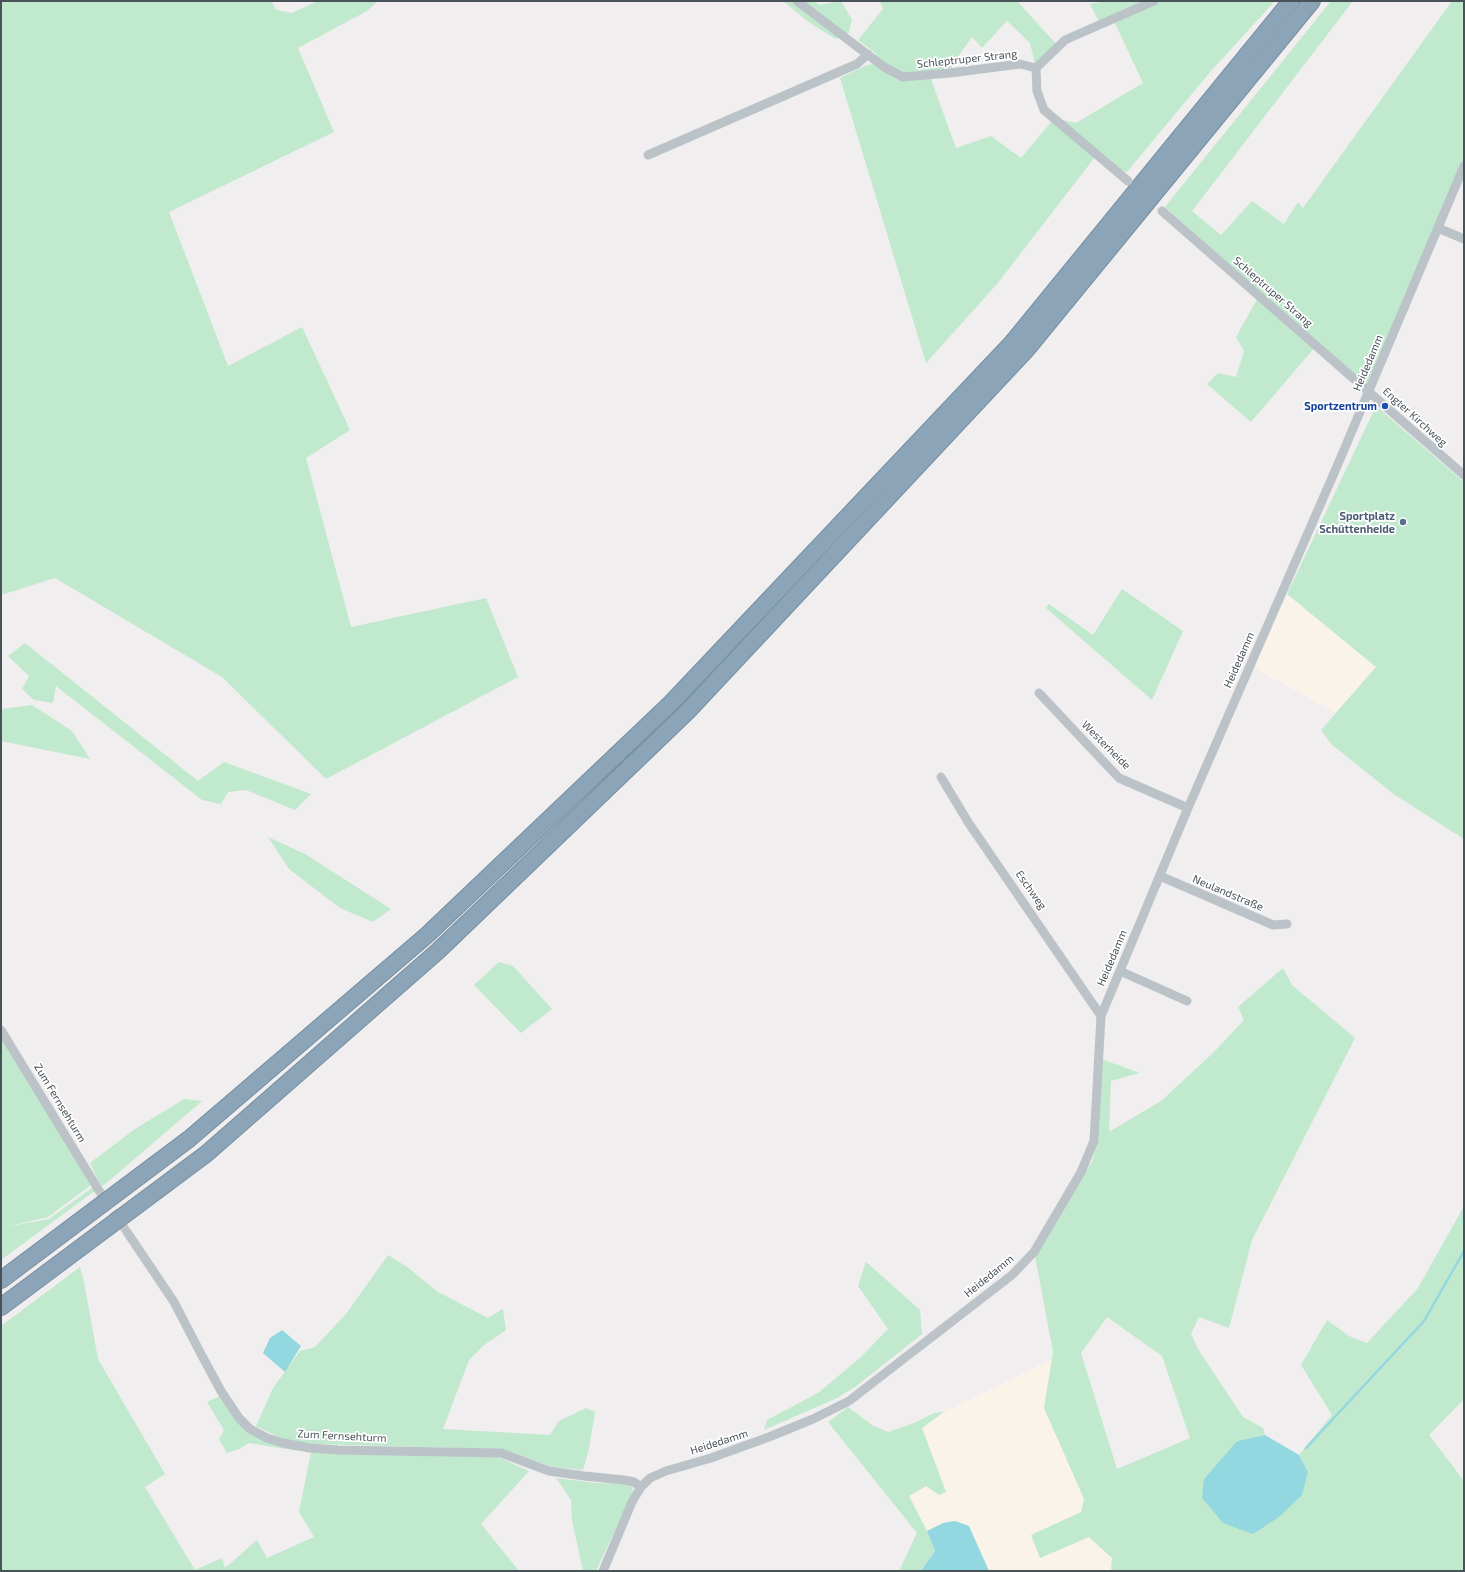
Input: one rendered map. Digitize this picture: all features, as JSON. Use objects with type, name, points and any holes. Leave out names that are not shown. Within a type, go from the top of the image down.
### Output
[{"type":"highway","points":[[1,1280],[189,1139],[415,946],[672,703],[1012,343],[1291,1]]},
{"type":"highway","points":[[1,1307],[206,1154],[438,951],[687,712],[1027,349],[1312,1]]},
{"type":"street","name":"Schleptruper Strang","points":[[797,1],[894,73],[903,77],[936,75],[1020,64],[1036,68]]},
{"type":"street","points":[[1128,181],[1044,110],[1037,91],[1036,68],[1065,40],[1154,1]]},
{"type":"street","points":[[648,154],[857,64],[868,54]]},
{"type":"street","name":"Heidedamm","points":[[603,1571],[641,1487],[650,1478],[666,1471],[711,1458],[769,1437],[813,1419],[849,1400],[1012,1275],[1034,1252],[1082,1172],[1094,1141],[1101,1016],[1188,808],[1369,391],[1464,166]]},
{"type":"street","name":"Schleptruper Strang","points":[[1162,211],[1369,391]]},
{"type":"street","points":[[1438,228],[1464,239]]},
{"type":"street","name":"Engter Kirchweg","points":[[1369,391],[1464,475]]},
{"type":"street","name":"Westerheide","points":[[1039,693],[1119,778],[1188,808]]},
{"type":"street","name":"Eschweg","points":[[941,777],[968,822],[1101,1016]]},
{"type":"street","name":"Neulandstraße","points":[[1160,876],[1273,925],[1287,924]]},
{"type":"street","points":[[1120,971],[1187,1000]]},
{"type":"street","name":"Zum Fernsehturm","points":[[1,1030],[98,1189]]},
{"type":"street","name":"Zum Fernsehturm","points":[[126,1232],[174,1302],[201,1354],[236,1413],[250,1429],[267,1438],[303,1447],[338,1450],[501,1453],[549,1471],[624,1480],[634,1482],[641,1487]]},
{"type":"shaded area","points":[[1287,594],[1376,667],[1336,713],[1254,668]]},
{"type":"shaded area","points":[[1052,1359],[1044,1408],[1084,1499],[1081,1512],[1031,1535],[1040,1558],[1089,1537],[1112,1559],[1111,1571],[989,1571],[969,1526],[955,1521],[943,1523],[927,1531],[909,1496],[926,1486],[939,1495],[946,1492],[922,1428],[944,1412]]},
{"type":"green space","points":[[1,1],[271,1],[276,10],[292,13],[318,1],[378,1],[367,11],[298,48],[334,132],[169,212],[228,366],[302,327],[350,430],[306,458],[351,627],[486,598],[518,677],[326,779],[222,677],[55,578],[1,595]]},
{"type":"green space","points":[[783,1],[814,1],[819,5],[841,1],[852,20],[848,34],[836,39],[810,23]]},
{"type":"green space","points":[[880,1],[1017,1],[1058,46],[1036,68],[1030,43],[1007,21],[982,48],[972,37],[952,65],[952,70],[928,71],[956,148],[991,136],[1021,158],[1052,121],[1095,157],[997,284],[926,363],[840,78],[867,65],[875,64],[881,67],[875,53],[858,40],[883,9]]},
{"type":"green space","points":[[1107,1],[1275,1],[1211,71],[1127,172],[1112,167],[1054,118],[1076,123],[1143,83],[1113,19],[1100,24],[1090,4]]},
{"type":"green space","points":[[1331,1],[1353,1],[1192,211],[1221,235],[1252,201],[1284,224],[1298,202],[1303,208],[1452,1],[1464,1],[1464,166],[1369,391],[1352,373],[1165,207]]},
{"type":"green space","points":[[1259,296],[1316,346],[1251,422],[1207,384],[1218,373],[1236,377],[1244,351],[1236,337]]},
{"type":"green space","points":[[1376,406],[1464,482],[1464,839],[1395,795],[1331,744],[1321,730],[1376,667],[1287,594]]},
{"type":"green space","points":[[1122,589],[1183,631],[1152,700],[1046,608],[1049,604],[1093,635]]},
{"type":"green space","points":[[25,643],[198,781],[224,762],[311,794],[295,810],[246,790],[228,792],[221,804],[202,800],[56,686],[53,703],[34,700],[22,689],[29,676],[8,656]]},
{"type":"green space","points":[[32,705],[72,731],[90,759],[1,741],[1,709]]},
{"type":"green space","points":[[268,837],[305,854],[391,909],[373,922],[340,908],[289,869]]},
{"type":"green space","points":[[499,962],[513,966],[552,1009],[521,1033],[474,985]]},
{"type":"green space","points":[[1283,968],[1292,985],[1355,1038],[1252,1240],[1229,1328],[1199,1317],[1191,1334],[1198,1349],[1243,1417],[1263,1428],[1265,1435],[1237,1441],[1204,1479],[1308,1472],[1299,1455],[1332,1415],[1301,1365],[1327,1320],[1349,1336],[1367,1343],[1418,1288],[1464,1206],[1464,1399],[1429,1435],[1464,1481],[1464,1571],[1111,1571],[1112,1558],[1089,1537],[1040,1558],[1031,1535],[1081,1512],[1084,1499],[1044,1408],[1053,1352],[1035,1256],[1092,1161],[1099,1138],[1101,1059],[1140,1073],[1111,1081],[1109,1132],[1161,1101],[1213,1053],[1244,1020],[1238,1007]],"holes":[[[1107,1317],[1162,1356],[1190,1438],[1117,1469],[1081,1353]]]},
{"type":"green space","points":[[1,1036],[91,1185],[48,1217],[5,1227],[49,1219],[93,1187],[96,1190],[1,1260]]},
{"type":"green space","points":[[184,1099],[202,1101],[103,1186],[100,1184],[90,1163],[135,1129]]},
{"type":"green space","points":[[388,1255],[407,1267],[438,1292],[488,1318],[503,1309],[506,1330],[484,1345],[469,1360],[443,1429],[550,1435],[559,1421],[586,1408],[595,1412],[589,1449],[583,1470],[553,1467],[501,1449],[312,1444],[285,1440],[256,1426],[273,1388],[300,1351],[315,1347],[346,1314]]},
{"type":"green space","points":[[866,1262],[920,1310],[922,1334],[855,1387],[837,1398],[764,1430],[767,1420],[818,1393],[861,1357],[888,1329],[858,1286]]},
{"type":"green space","points":[[80,1267],[98,1359],[165,1474],[145,1487],[195,1570],[222,1558],[225,1568],[257,1540],[267,1558],[314,1537],[299,1512],[311,1452],[498,1457],[529,1471],[481,1524],[519,1571],[1,1571],[1,1326]]},
{"type":"green space","points":[[220,1396],[235,1419],[302,1450],[299,1451],[249,1443],[239,1449],[227,1453],[219,1439],[224,1430],[207,1402]]},
{"type":"green space","points":[[848,1407],[872,1425],[888,1432],[914,1423],[934,1413],[944,1412],[922,1428],[946,1492],[939,1495],[926,1486],[909,1496],[927,1531],[935,1551],[921,1571],[899,1571],[917,1533],[828,1422]]},
{"type":"green space","points":[[556,1478],[596,1483],[627,1484],[632,1487],[633,1492],[596,1571],[583,1571],[572,1520],[571,1500]]},
{"type":"water","points":[[282,1330],[301,1346],[285,1372],[263,1353],[270,1338]]},
{"type":"water","points":[[1265,1435],[1299,1455],[1308,1472],[1302,1495],[1279,1517],[1253,1534],[1223,1523],[1202,1498],[1204,1479],[1237,1441]]},
{"type":"water","points":[[955,1521],[969,1526],[989,1571],[921,1571],[935,1551],[927,1531],[943,1523]]},
{"type":"waterway","points":[[1306,1448],[1424,1321],[1464,1251]]},
{"type":"tunnel","points":[[98,1189],[127,1232]]},
{"type":"place","name":"Sportzentrum","points":[[1385,406]]},
{"type":"place","name":"Sportplatz Schüttenheide","points":[[1403,522]]}]
